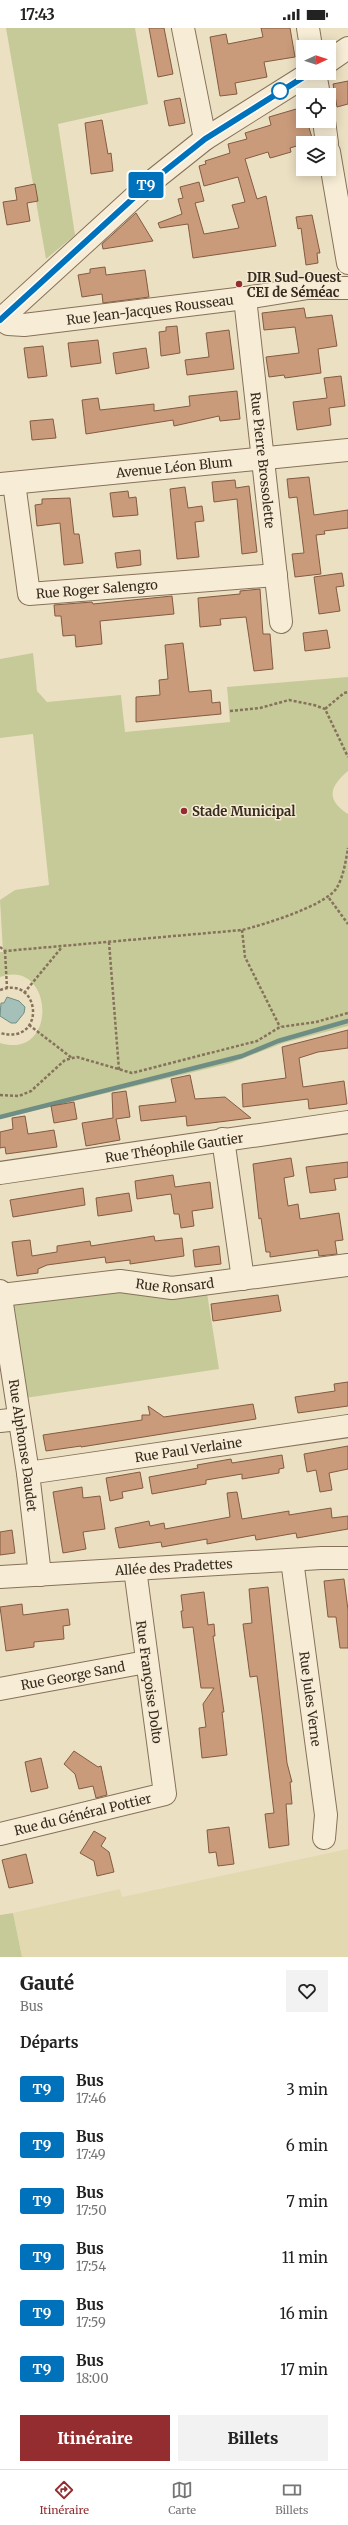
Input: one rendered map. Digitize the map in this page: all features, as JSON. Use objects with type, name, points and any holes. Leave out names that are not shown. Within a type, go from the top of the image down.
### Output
[{"type":"street","points":[[183,28],[205,139]]},
{"type":"street","points":[[308,28],[310,40]]},
{"type":"street","points":[[336,56],[348,48]]},
{"type":"street","points":[[0,319],[151,182],[205,139],[299,80]]},
{"type":"street","points":[[333,176],[348,257]]},
{"type":"street","name":"Rue Jean-Jacques Rousseau","points":[[0,319],[8,324],[24,325],[245,298],[308,288],[348,288]]},
{"type":"street","name":"Rue Pierre Brossolette","points":[[245,298],[281,622]]},
{"type":"street","name":"Avenue Léon Blum","points":[[7,483],[348,450]]},
{"type":"street","name":"Rue Roger Salengro","points":[[7,483],[29,594],[276,575]]},
{"type":"street","name":"Rue Théophile Gautier","points":[[0,1173],[223,1139],[348,1122]]},
{"type":"street","points":[[223,1139],[243,1279]]},
{"type":"street","name":"Rue Ronsard","points":[[0,1293],[120,1281],[172,1288],[348,1265]]},
{"type":"street","name":"Rue Alphonse Daudet","points":[[0,1293],[10,1420],[28,1473],[40,1575]]},
{"type":"street","name":"Rue Paul Verlaine","points":[[28,1473],[348,1426]]},
{"type":"street","name":"Allée des Pradettes","points":[[0,1578],[135,1569],[348,1558]]},
{"type":"street","name":"Rue Jules Verne","points":[[292,1560],[326,1815],[324,1838]]},
{"type":"street","name":"Rue Françoise Dolto","points":[[135,1569],[146,1662],[165,1794]]},
{"type":"street","name":"Rue George Sand","points":[[0,1689],[146,1662]]},
{"type":"street","name":"Rue du Général Pottier","points":[[0,1834],[165,1794]]},
{"type":"path","points":[[325,709],[344,693],[348,692]]},
{"type":"path","points":[[230,711],[260,708],[289,700],[314,705],[325,709],[348,757]]},
{"type":"path","points":[[0,947],[5,951],[62,947],[242,930],[261,926],[329,898],[337,888],[348,848]]},
{"type":"path","points":[[329,898],[348,924]]},
{"type":"path","points":[[242,930],[245,958],[280,1027]]},
{"type":"path","points":[[109,942],[119,1070]]},
{"type":"path","points":[[24,994],[62,947]]},
{"type":"path","points":[[5,951],[7,988]]},
{"type":"path","points":[[0,990],[7,988],[18,989],[33,1004],[34,1011],[29,1025],[20,1033],[9,1035],[0,1033]]},
{"type":"path","points":[[0,1095],[18,1096],[31,1091],[65,1060],[72,1058],[90,1060],[132,1073],[257,1041],[280,1027],[316,1022],[348,1013]]},
{"type":"path","points":[[29,1025],[72,1058]]},
{"type":"shaded area","points":[[348,1849],[348,1957],[22,1957],[13,1913],[120,1889],[122,1897]]},
{"type":"green space","points":[[6,28],[135,28],[148,104],[58,124],[75,235],[46,259]]},
{"type":"green space","points":[[33,653],[37,691],[47,702],[121,695],[125,732],[230,722],[227,687],[348,677],[348,771],[337,782],[334,788],[333,798],[336,804],[348,814],[348,1026],[283,1043],[231,1063],[0,1119],[0,1043],[19,1045],[32,1037],[40,1025],[42,1009],[39,994],[31,981],[18,975],[0,977],[0,952],[3,952],[0,900],[15,890],[49,885],[33,734],[0,738],[0,659]]},
{"type":"green space","points":[[119,1287],[207,1293],[219,1369],[25,1398],[7,1303]]},
{"type":"green space","points":[[13,1913],[22,1957],[0,1957],[0,1915]]},
{"type":"water","points":[[7,997],[19,1001],[25,1007],[24,1013],[16,1023],[11,1023],[0,1016],[1,1003],[4,1003]]},
{"type":"building","points":[[149,28],[164,28],[173,74],[158,77]]},
{"type":"building","points":[[261,28],[290,28],[295,57],[264,62],[267,77],[235,83],[237,94],[220,96],[210,37],[226,34],[228,44],[263,37]]},
{"type":"building","points":[[348,81],[348,104],[337,107],[336,88],[334,88],[333,84]]},
{"type":"building","points":[[180,98],[185,123],[169,126],[164,101]]},
{"type":"building","points":[[296,109],[296,128],[309,128],[312,136],[296,136],[296,146],[290,148],[291,152],[270,158],[268,152],[245,159],[257,199],[266,196],[276,246],[193,258],[188,224],[160,228],[158,223],[182,214],[178,199],[183,198],[180,187],[199,182],[204,201],[195,203],[204,234],[239,228],[232,205],[245,202],[238,177],[204,186],[199,166],[206,164],[205,161],[230,153],[228,144],[247,139],[245,133],[271,125],[269,117]]},
{"type":"building","points":[[102,120],[108,154],[111,153],[113,171],[91,174],[85,123]]},
{"type":"building","points":[[35,184],[38,201],[27,203],[30,221],[7,225],[3,202],[17,200],[15,188]]},
{"type":"building","points":[[136,213],[153,241],[103,249],[102,244]]},
{"type":"building","points":[[312,215],[320,253],[317,253],[318,263],[306,265],[301,228],[298,229],[296,217]]},
{"type":"building","points":[[105,267],[106,275],[145,270],[149,297],[103,303],[102,294],[82,297],[78,275],[90,273],[90,269]]},
{"type":"building","points":[[304,308],[306,318],[332,315],[337,346],[318,349],[321,373],[285,378],[284,375],[269,377],[266,357],[299,353],[295,327],[264,330],[262,313]]},
{"type":"building","points":[[177,326],[180,353],[161,356],[159,332],[166,331],[166,327]]},
{"type":"building","points":[[229,330],[234,369],[187,375],[185,360],[209,357],[206,333]]},
{"type":"building","points":[[98,340],[101,363],[71,367],[68,343]]},
{"type":"building","points":[[43,346],[47,376],[28,378],[24,348]]},
{"type":"building","points":[[146,348],[149,368],[116,374],[113,353]]},
{"type":"building","points":[[341,376],[345,406],[329,408],[331,425],[297,430],[293,402],[327,398],[324,378]]},
{"type":"building","points":[[237,391],[240,419],[220,421],[219,416],[174,426],[173,420],[86,434],[82,400],[98,398],[100,410],[154,404],[154,411],[190,406],[189,396]]},
{"type":"building","points":[[53,419],[56,438],[32,440],[30,421]]},
{"type":"building","points":[[309,477],[314,515],[348,510],[348,528],[324,531],[325,534],[316,535],[321,574],[295,577],[292,554],[304,553],[297,497],[289,498],[287,479]]},
{"type":"building","points":[[235,480],[236,488],[249,486],[257,552],[242,554],[237,499],[214,502],[212,482]]},
{"type":"building","points":[[185,487],[188,508],[202,506],[204,521],[195,522],[199,557],[177,559],[170,489]]},
{"type":"building","points":[[128,491],[129,498],[136,497],[138,515],[113,517],[110,493]]},
{"type":"building","points":[[70,498],[74,534],[79,534],[83,563],[64,565],[60,523],[37,526],[35,505],[42,504],[42,499]]},
{"type":"building","points":[[140,550],[141,565],[117,568],[115,553]]},
{"type":"building","points":[[342,573],[344,586],[336,587],[340,611],[319,614],[314,577]]},
{"type":"building","points":[[260,589],[263,634],[270,634],[273,669],[254,671],[246,617],[220,619],[221,625],[200,627],[198,598],[240,594],[240,591]]},
{"type":"building","points":[[172,596],[174,614],[100,621],[102,644],[76,647],[75,635],[63,636],[61,616],[55,616],[54,605],[92,602],[93,604]]},
{"type":"building","points":[[327,630],[330,648],[305,651],[303,633]]},
{"type":"building","points":[[183,643],[189,692],[211,690],[212,703],[220,702],[221,714],[136,722],[136,697],[160,695],[159,680],[168,679],[165,645]]},
{"type":"building","points":[[348,1030],[348,1048],[318,1052],[299,1058],[303,1087],[344,1081],[347,1104],[309,1109],[308,1099],[243,1107],[242,1084],[286,1078],[282,1047]]},
{"type":"building","points":[[190,1075],[195,1099],[225,1097],[251,1118],[187,1126],[186,1116],[141,1121],[139,1106],[176,1102],[171,1079]]},
{"type":"building","points":[[126,1091],[130,1117],[116,1119],[120,1140],[86,1146],[82,1123],[113,1118],[112,1093]]},
{"type":"building","points":[[74,1102],[77,1119],[54,1123],[51,1106]]},
{"type":"building","points":[[25,1116],[28,1134],[54,1130],[57,1147],[6,1154],[5,1147],[0,1148],[0,1132],[13,1129],[12,1118]]},
{"type":"building","points":[[291,1158],[294,1176],[284,1178],[288,1206],[298,1204],[300,1219],[339,1213],[343,1240],[335,1241],[337,1254],[319,1256],[318,1250],[270,1257],[270,1252],[266,1252],[261,1218],[259,1219],[253,1164]]},
{"type":"building","points":[[348,1162],[348,1177],[334,1179],[336,1190],[310,1193],[306,1167]]},
{"type":"building","points":[[173,1175],[175,1187],[210,1182],[213,1208],[192,1211],[194,1226],[181,1228],[179,1214],[174,1214],[171,1194],[137,1199],[135,1181]]},
{"type":"building","points":[[83,1188],[85,1205],[13,1217],[10,1200]]},
{"type":"building","points":[[129,1193],[132,1211],[98,1216],[96,1198]]},
{"type":"building","points":[[154,1236],[155,1241],[182,1238],[184,1256],[130,1264],[130,1260],[106,1263],[105,1257],[47,1265],[38,1269],[38,1273],[17,1276],[12,1242],[30,1240],[32,1256],[57,1252],[57,1246],[90,1241],[91,1246]]},
{"type":"building","points":[[219,1246],[221,1264],[195,1267],[193,1250]]},
{"type":"building","points":[[278,1295],[281,1311],[213,1321],[211,1304]]},
{"type":"building","points":[[348,1382],[348,1406],[298,1413],[295,1397],[335,1391],[334,1384]]},
{"type":"building","points":[[253,1404],[256,1419],[81,1447],[46,1451],[43,1435],[142,1420],[142,1415],[150,1415],[148,1406],[164,1417]]},
{"type":"building","points":[[348,1446],[348,1469],[329,1473],[332,1490],[320,1492],[316,1470],[307,1472],[304,1454]]},
{"type":"building","points":[[282,1455],[284,1468],[279,1469],[279,1473],[242,1479],[242,1474],[206,1480],[206,1484],[152,1494],[149,1477],[198,1468],[197,1465],[231,1459],[232,1463]]},
{"type":"building","points":[[140,1472],[143,1488],[122,1492],[123,1498],[110,1501],[106,1478]]},
{"type":"building","points":[[82,1487],[83,1498],[100,1496],[105,1529],[83,1532],[86,1549],[63,1553],[53,1492]]},
{"type":"building","points":[[237,1492],[242,1519],[289,1511],[289,1515],[331,1508],[332,1518],[348,1516],[348,1529],[297,1538],[296,1533],[256,1540],[255,1535],[207,1544],[207,1539],[162,1547],[161,1542],[119,1548],[115,1528],[149,1521],[150,1526],[164,1523],[165,1529],[230,1517],[227,1493]]},
{"type":"building","points":[[12,1530],[15,1553],[0,1555],[0,1532]]},
{"type":"building","points":[[344,1579],[348,1610],[348,1648],[340,1648],[336,1617],[328,1617],[324,1581]]},
{"type":"building","points":[[268,1587],[287,1763],[292,1782],[290,1782],[292,1804],[286,1804],[289,1845],[269,1848],[265,1814],[274,1813],[257,1676],[250,1677],[243,1624],[252,1623],[249,1589]]},
{"type":"building","points":[[204,1592],[208,1625],[214,1624],[215,1636],[213,1636],[224,1712],[222,1712],[227,1755],[202,1758],[199,1728],[206,1727],[203,1704],[214,1688],[201,1688],[193,1627],[183,1628],[181,1595]]},
{"type":"building","points":[[22,1604],[23,1615],[68,1609],[70,1625],[63,1626],[64,1639],[34,1642],[34,1647],[6,1651],[0,1607]]},
{"type":"building","points":[[74,1751],[98,1767],[101,1766],[107,1795],[96,1798],[93,1786],[79,1789],[75,1774],[64,1764]]},
{"type":"building","points":[[41,1758],[48,1788],[31,1792],[25,1762]]},
{"type":"building","points":[[229,1827],[234,1864],[218,1866],[216,1852],[209,1853],[207,1830]]},
{"type":"building","points":[[94,1831],[106,1838],[101,1846],[109,1852],[114,1872],[97,1876],[94,1861],[80,1853]]},
{"type":"building","points":[[26,1854],[33,1883],[9,1888],[2,1860]]},
{"type":"waterway","points":[[0,1117],[242,1056],[278,1041],[348,1021]]},
{"type":"bus line","name":"T9","points":[[0,320],[78,247],[151,182],[205,139],[298,80]]},
{"type":"place","name":"DIR Sud-Ouest CEI de Séméac","points":[[239,284]]},
{"type":"place","name":"Stade Municipal","points":[[184,811]]}]
